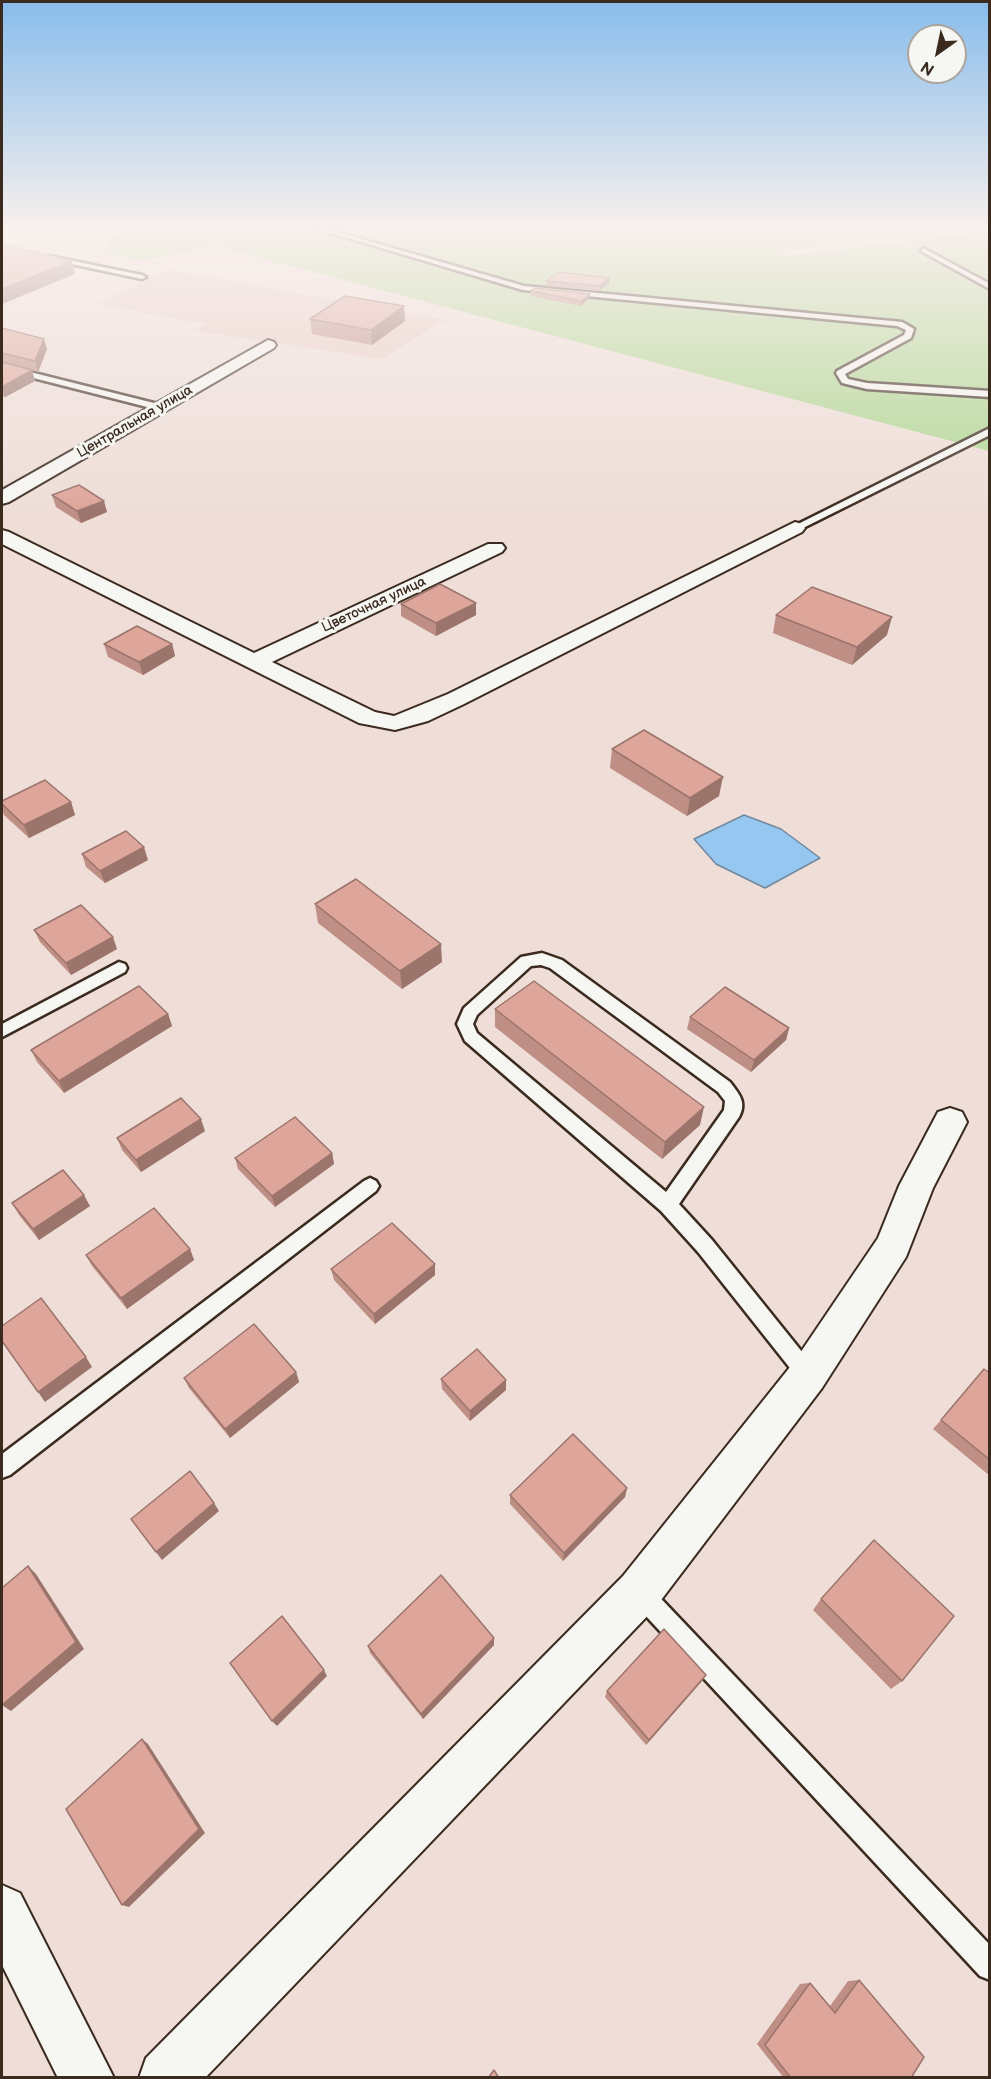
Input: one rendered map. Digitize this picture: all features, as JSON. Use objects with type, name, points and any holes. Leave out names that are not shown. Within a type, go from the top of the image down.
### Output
[{"type":"street","name":"Центральная улица","points":[[2,498],[268,345]]},
{"type":"street","points":[[2,536],[369,718],[395,723],[419,716],[456,699],[795,528]]},
{"type":"street","name":"Цветочная улица","points":[[253,662],[495,548]]},
{"type":"street","points":[[165,2078],[639,1592],[808,1375],[893,1246],[916,1186],[950,1122]]},
{"type":"street","points":[[2,1911],[87,2078]]},
{"type":"lane","points":[[878,322],[899,324],[910,329],[908,336],[840,373],[845,381],[867,386],[990,394]]},
{"type":"lane","points":[[2,368],[159,408]]},
{"type":"lane","points":[[795,528],[990,431]]},
{"type":"lane","points":[[668,1206],[733,1112],[734,1100],[724,1087],[556,964],[542,959],[527,962],[470,1012],[465,1024],[471,1037],[668,1206],[705,1246],[808,1375]]},
{"type":"lane","points":[[2,1031],[119,968]]},
{"type":"lane","points":[[2,1467],[370,1186]]},
{"type":"lane","points":[[639,1592],[990,1966]]},
{"type":"shaded area","points":[[195,322],[441,322],[383,359],[195,331],[206,324]]},
{"type":"green space","points":[[502,322],[989,322],[989,451]]},
{"type":"water","points":[[744,815],[781,829],[820,858],[765,888],[716,864],[694,839]]},
{"type":"building","points":[[327,322],[382,322],[371,330]]},
{"type":"building","points":[[2,328],[44,339],[35,361],[2,353]]},
{"type":"building","points":[[2,362],[32,370],[2,387]]},
{"type":"building","points":[[79,485],[104,501],[77,511],[52,495]]},
{"type":"building","points":[[440,584],[476,603],[436,623],[401,604]]},
{"type":"building","points":[[812,587],[892,617],[857,647],[776,615]]},
{"type":"building","points":[[137,626],[172,644],[139,662],[104,644]]},
{"type":"building","points":[[644,730],[723,777],[690,798],[612,749]]},
{"type":"building","points":[[45,780],[71,802],[24,825],[2,804],[2,801]]},
{"type":"building","points":[[126,831],[144,847],[100,871],[82,854]]},
{"type":"building","points":[[356,879],[441,944],[400,971],[315,904]]},
{"type":"building","points":[[81,905],[113,937],[66,963],[34,930]]},
{"type":"building","points":[[534,981],[704,1107],[665,1142],[495,1009]]},
{"type":"building","points":[[139,986],[168,1014],[59,1081],[31,1050]]},
{"type":"building","points":[[725,987],[789,1028],[754,1060],[690,1017]]},
{"type":"building","points":[[181,1098],[201,1119],[136,1160],[117,1138]]},
{"type":"building","points":[[295,1117],[332,1153],[272,1196],[235,1158]]},
{"type":"building","points":[[63,1170],[84,1195],[33,1229],[12,1203]]},
{"type":"building","points":[[154,1208],[190,1249],[121,1298],[86,1255]]},
{"type":"building","points":[[392,1223],[435,1264],[374,1314],[331,1269]]},
{"type":"building","points":[[41,1298],[86,1357],[38,1392],[2,1341],[2,1326]]},
{"type":"building","points":[[254,1324],[296,1372],[225,1429],[184,1378]]},
{"type":"building","points":[[477,1349],[506,1380],[470,1411],[441,1379]]},
{"type":"building","points":[[984,1369],[990,1373],[990,1460],[941,1420]]},
{"type":"building","points":[[573,1434],[627,1488],[564,1553],[510,1495]]},
{"type":"building","points":[[190,1471],[214,1503],[156,1552],[131,1519]]},
{"type":"building","points":[[874,1540],[954,1616],[902,1681],[821,1599]]},
{"type":"building","points":[[28,1566],[76,1642],[2,1705],[2,1588]]},
{"type":"building","points":[[441,1575],[494,1638],[421,1714],[368,1646]]},
{"type":"building","points":[[282,1616],[324,1670],[272,1721],[230,1663]]},
{"type":"building","points":[[664,1629],[706,1675],[649,1740],[607,1691]]},
{"type":"building","points":[[142,1739],[199,1829],[122,1905],[66,1809]]},
{"type":"building","points":[[859,1980],[924,2057],[911,2078],[791,2078],[765,2045],[810,1983],[835,2013]]},
{"type":"building","points":[[494,2070],[499,2078],[488,2078]]}]
